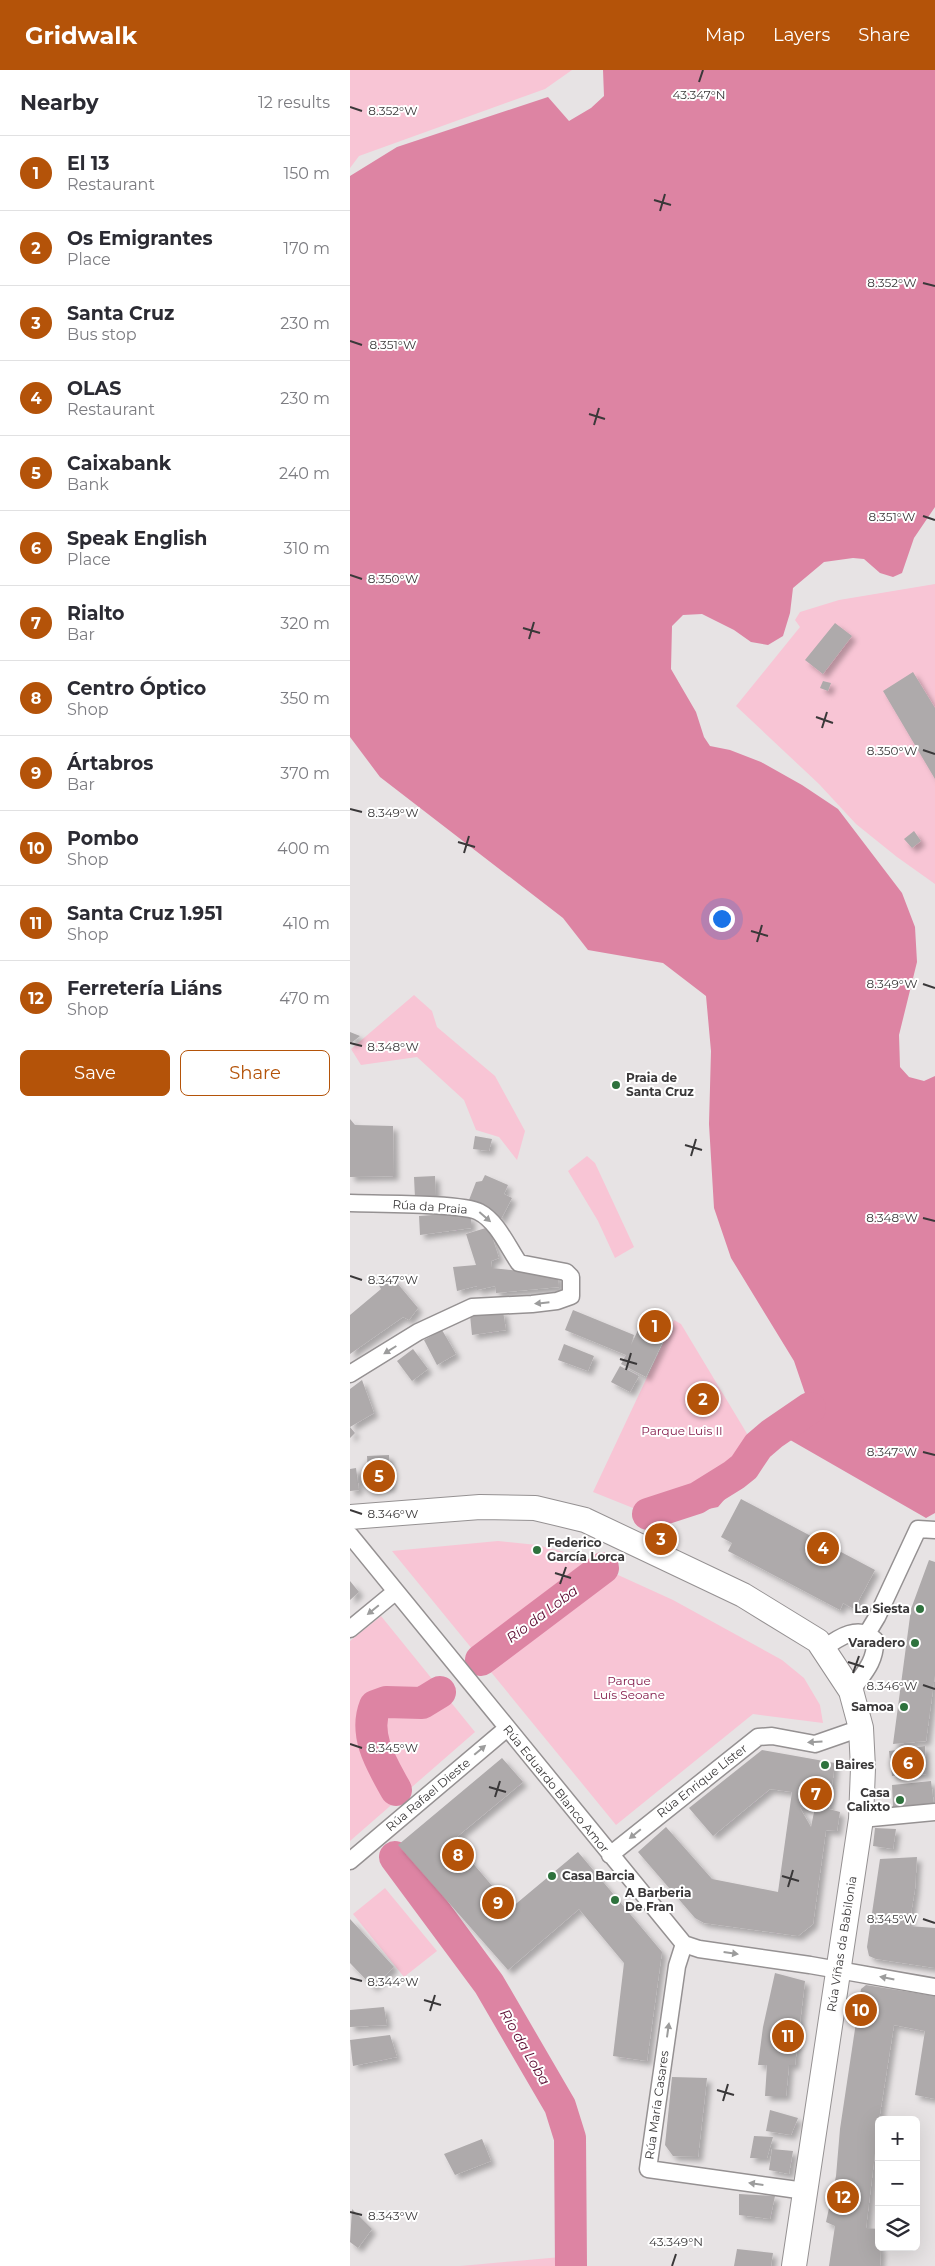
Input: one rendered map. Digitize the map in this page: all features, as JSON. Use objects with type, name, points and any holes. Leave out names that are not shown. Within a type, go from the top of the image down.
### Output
[{"type":"main road","name":"Rúa Viñas da Babilonia","points":[[350,1517],[489,1507],[535,1508],[585,1520],[744,1595],[818,1641],[851,1691],[861,1728],[863,1768],[861,1819],[794,2266]]},
{"type":"street","name":"Rúa da Praia","points":[[350,1203],[457,1208],[478,1211],[490,1220],[519,1263],[566,1272],[571,1277],[571,1296],[557,1301],[532,1304],[472,1307],[418,1332],[350,1374]]},
{"type":"street","points":[[868,1632],[877,1617],[918,1529],[935,1530]]},
{"type":"street","name":"Rúa Eduardo Blanco Amor","points":[[350,1535],[506,1729],[684,1944]]},
{"type":"street","points":[[350,1629],[395,1592]]},
{"type":"street","points":[[823,1649],[837,1639],[861,1632],[868,1632],[875,1640],[876,1652],[851,1691]]},
{"type":"street","name":"Rúa Enrique Líster","points":[[610,1855],[758,1737],[772,1736],[815,1744],[861,1728]]},
{"type":"street","name":"Rúa Rafael Dieste","points":[[350,1861],[506,1729]]},
{"type":"street","points":[[861,1819],[935,1812]]},
{"type":"street","points":[[684,1944],[699,1949],[935,1987]]},
{"type":"street","name":"Rúa María Casares","points":[[684,1944],[677,1966],[648,2169],[805,2191]]},
{"type":"green space","points":[[350,70],[572,70],[545,89],[359,156],[350,168]]},
{"type":"green space","points":[[935,584],[935,884],[856,824],[819,784],[736,706],[800,627],[795,620],[800,612],[839,600]]},
{"type":"green space","points":[[414,995],[432,1011],[437,1027],[495,1076],[525,1131],[517,1160],[499,1137],[476,1130],[464,1100],[417,1057],[361,1065],[351,1049]]},
{"type":"green space","points":[[587,1156],[595,1163],[634,1247],[615,1258],[598,1221],[568,1171]]},
{"type":"green space","name":"Parque Luis II","points":[[674,1320],[681,1324],[749,1437],[740,1460],[657,1506],[648,1514],[593,1492]]},
{"type":"green space","name":"Parque Luís Seoane","points":[[498,1541],[537,1545],[572,1554],[673,1600],[782,1660],[804,1678],[820,1705],[823,1723],[753,1714],[616,1825],[392,1551]]},
{"type":"green space","points":[[381,1616],[475,1732],[350,1841],[350,1641]]},
{"type":"green space","points":[[385,1888],[437,1951],[404,1977],[353,1914]]},
{"type":"green space","points":[[583,2255],[583,2266],[460,2266]]},
{"type":"shaded area","points":[[603,70],[935,70],[935,507],[914,538],[902,573],[893,577],[880,573],[864,559],[853,558],[824,562],[793,588],[790,613],[783,636],[768,645],[751,642],[734,630],[702,614],[683,615],[672,626],[671,669],[696,712],[704,737],[710,746],[730,750],[761,762],[802,785],[838,809],[902,893],[915,927],[917,962],[899,1035],[900,1067],[909,1077],[924,1081],[935,1076],[935,1513],[926,1518],[778,1433],[810,1408],[794,1361],[731,1258],[714,1208],[709,1124],[711,1051],[706,996],[663,963],[588,950],[563,918],[380,777],[350,737],[350,176],[397,147],[548,97],[569,121],[591,108],[604,96]]},
{"type":"shaded area","points":[[740,1460],[748,1472],[718,1507],[660,1519],[648,1514],[657,1506]]},
{"type":"building","points":[[835,623],[852,636],[823,674],[805,660]]},
{"type":"building","points":[[913,672],[935,708],[935,779],[883,691]]},
{"type":"building","points":[[823,681],[831,683],[828,691],[820,688]]},
{"type":"building","points":[[914,831],[921,841],[912,848],[904,839]]},
{"type":"building","points":[[350,1032],[360,1036],[350,1044]]},
{"type":"building","points":[[350,1119],[355,1125],[393,1126],[394,1176],[350,1177]]},
{"type":"building","points":[[475,1136],[492,1139],[489,1151],[473,1149]]},
{"type":"building","points":[[485,1175],[508,1185],[504,1194],[512,1198],[500,1221],[494,1211],[469,1200],[476,1182],[482,1181]]},
{"type":"building","points":[[435,1176],[436,1197],[415,1198],[414,1177]]},
{"type":"building","points":[[446,1214],[471,1217],[471,1228],[420,1235],[419,1216]]},
{"type":"building","points":[[489,1227],[499,1258],[491,1261],[492,1268],[558,1275],[559,1287],[496,1293],[495,1286],[477,1290],[477,1286],[457,1291],[453,1267],[476,1265],[466,1234]]},
{"type":"building","points":[[392,1277],[418,1308],[409,1320],[403,1317],[350,1354],[350,1315],[381,1289],[376,1280]]},
{"type":"building","points":[[573,1310],[634,1335],[631,1345],[647,1311],[672,1323],[646,1377],[621,1364],[626,1355],[565,1330]]},
{"type":"building","points":[[503,1311],[506,1330],[472,1335],[470,1315]]},
{"type":"building","points":[[442,1330],[456,1354],[437,1365],[424,1340]]},
{"type":"building","points":[[564,1344],[594,1356],[588,1371],[558,1360]]},
{"type":"building","points":[[413,1349],[428,1369],[412,1381],[397,1361]]},
{"type":"building","points":[[620,1366],[639,1376],[630,1392],[611,1382]]},
{"type":"building","points":[[362,1380],[374,1413],[350,1427],[350,1389]]},
{"type":"building","points":[[350,1427],[355,1433],[350,1438]]},
{"type":"building","points":[[389,1455],[391,1487],[369,1489],[367,1456]]},
{"type":"building","points":[[356,1468],[359,1490],[350,1491],[350,1469]]},
{"type":"building","points":[[741,1499],[875,1570],[854,1609],[843,1603],[840,1610],[728,1551],[732,1543],[721,1537]]},
{"type":"building","points":[[929,1560],[935,1562],[935,1675],[926,1741],[893,1744],[911,1609]]},
{"type":"building","points":[[350,1581],[359,1592],[350,1600]]},
{"type":"building","points":[[925,1746],[926,1774],[892,1776],[889,1751]]},
{"type":"building","points":[[762,1750],[835,1763],[829,1809],[840,1812],[837,1831],[826,1830],[813,1924],[798,1936],[704,1923],[695,1918],[638,1852],[666,1827],[712,1879],[778,1892],[792,1792],[770,1789],[713,1836],[689,1808]],"holes":[[[815,1807],[811,1827],[800,1808]]]},
{"type":"building","points":[[502,1758],[523,1782],[453,1840],[511,1908],[578,1852],[662,1952],[647,2061],[613,2056],[624,1963],[579,1909],[508,1970],[398,1845]]},
{"type":"building","points":[[931,1781],[934,1805],[893,1808],[892,1785]]},
{"type":"building","points":[[875,1828],[896,1829],[893,1849],[873,1846]]},
{"type":"building","points":[[917,1857],[915,1889],[909,1926],[935,1928],[935,1968],[876,1959],[869,1956],[867,1947],[880,1859]]},
{"type":"building","points":[[350,1919],[394,1967],[373,1987],[350,1963]]},
{"type":"building","points":[[775,1973],[805,1981],[795,2065],[789,2065],[786,2096],[765,2096],[767,2065],[758,2065],[763,2027]]},
{"type":"building","points":[[866,1985],[935,1996],[935,2099],[915,2095],[925,2031],[894,2025],[880,2116],[875,2116],[875,2153],[866,2228],[875,2229],[875,2251],[881,2251],[880,2266],[829,2266],[835,2226],[826,2222],[836,2176],[840,2129],[861,1989]]},
{"type":"building","points":[[384,2007],[387,2025],[350,2027],[350,2010]]},
{"type":"building","points":[[390,2035],[397,2057],[353,2066],[350,2040]]},
{"type":"building","points":[[672,2077],[707,2078],[698,2157],[673,2156],[665,2145]]},
{"type":"building","points":[[770,2110],[798,2118],[791,2135],[766,2131]]},
{"type":"building","points":[[754,2136],[773,2137],[767,2158],[750,2158]]},
{"type":"building","points":[[482,2139],[491,2161],[455,2175],[444,2154]]},
{"type":"building","points":[[772,2149],[793,2151],[789,2174],[769,2170]]},
{"type":"building","points":[[739,2194],[775,2196],[770,2219],[739,2215]]},
{"type":"building","points":[[352,2209],[372,2229],[358,2248],[350,2242]]},
{"type":"building","points":[[737,2249],[773,2253],[771,2266],[734,2266]]},
{"type":"waterway","name":"Río da Loba","points":[[648,1514],[697,1498],[734,1475],[744,1467],[758,1446],[810,1408]]},
{"type":"waterway","name":"Río da Loba","points":[[481,1660],[603,1568]]},
{"type":"waterway","name":"Río da Loba","points":[[396,1790],[380,1761],[373,1739],[371,1728],[375,1706],[386,1702],[422,1703],[440,1692]]},
{"type":"waterway","name":"Río da Loba","points":[[395,1857],[489,1984],[560,2106],[570,2138],[571,2266]]},
{"type":"place","name":"Praia de Santa Cruz","points":[[616,1085]]},
{"type":"place","name":"El 13","points":[[655,1326]]},
{"type":"place","name":"Os Emigrantes","points":[[703,1399]]},
{"type":"place","name":"Caixabank","points":[[379,1476]]},
{"type":"place","name":"Santa Cruz","points":[[661,1539]]},
{"type":"place","name":"OLAS","points":[[823,1548]]},
{"type":"place","name":"Federico García Lorca","points":[[537,1550]]},
{"type":"place","name":"La Siesta","points":[[920,1609]]},
{"type":"place","name":"Varadero","points":[[915,1643]]},
{"type":"place","name":"Samoa","points":[[904,1707]]},
{"type":"place","name":"Speak English","points":[[908,1763]]},
{"type":"place","name":"Baires","points":[[825,1765]]},
{"type":"place","name":"Rialto","points":[[816,1794]]},
{"type":"place","name":"Casa Calixto","points":[[900,1800]]},
{"type":"place","name":"Centro Óptico","points":[[458,1855]]},
{"type":"place","name":"Casa Barcia","points":[[552,1876]]},
{"type":"place","name":"A Barberia De Fran","points":[[615,1900]]},
{"type":"place","name":"Ártabros","points":[[498,1903]]},
{"type":"place","name":"Pombo","points":[[861,2010]]},
{"type":"place","name":"Santa Cruz 1.951","points":[[788,2036]]},
{"type":"place","name":"Ferretería Liáns","points":[[843,2197]]}]
